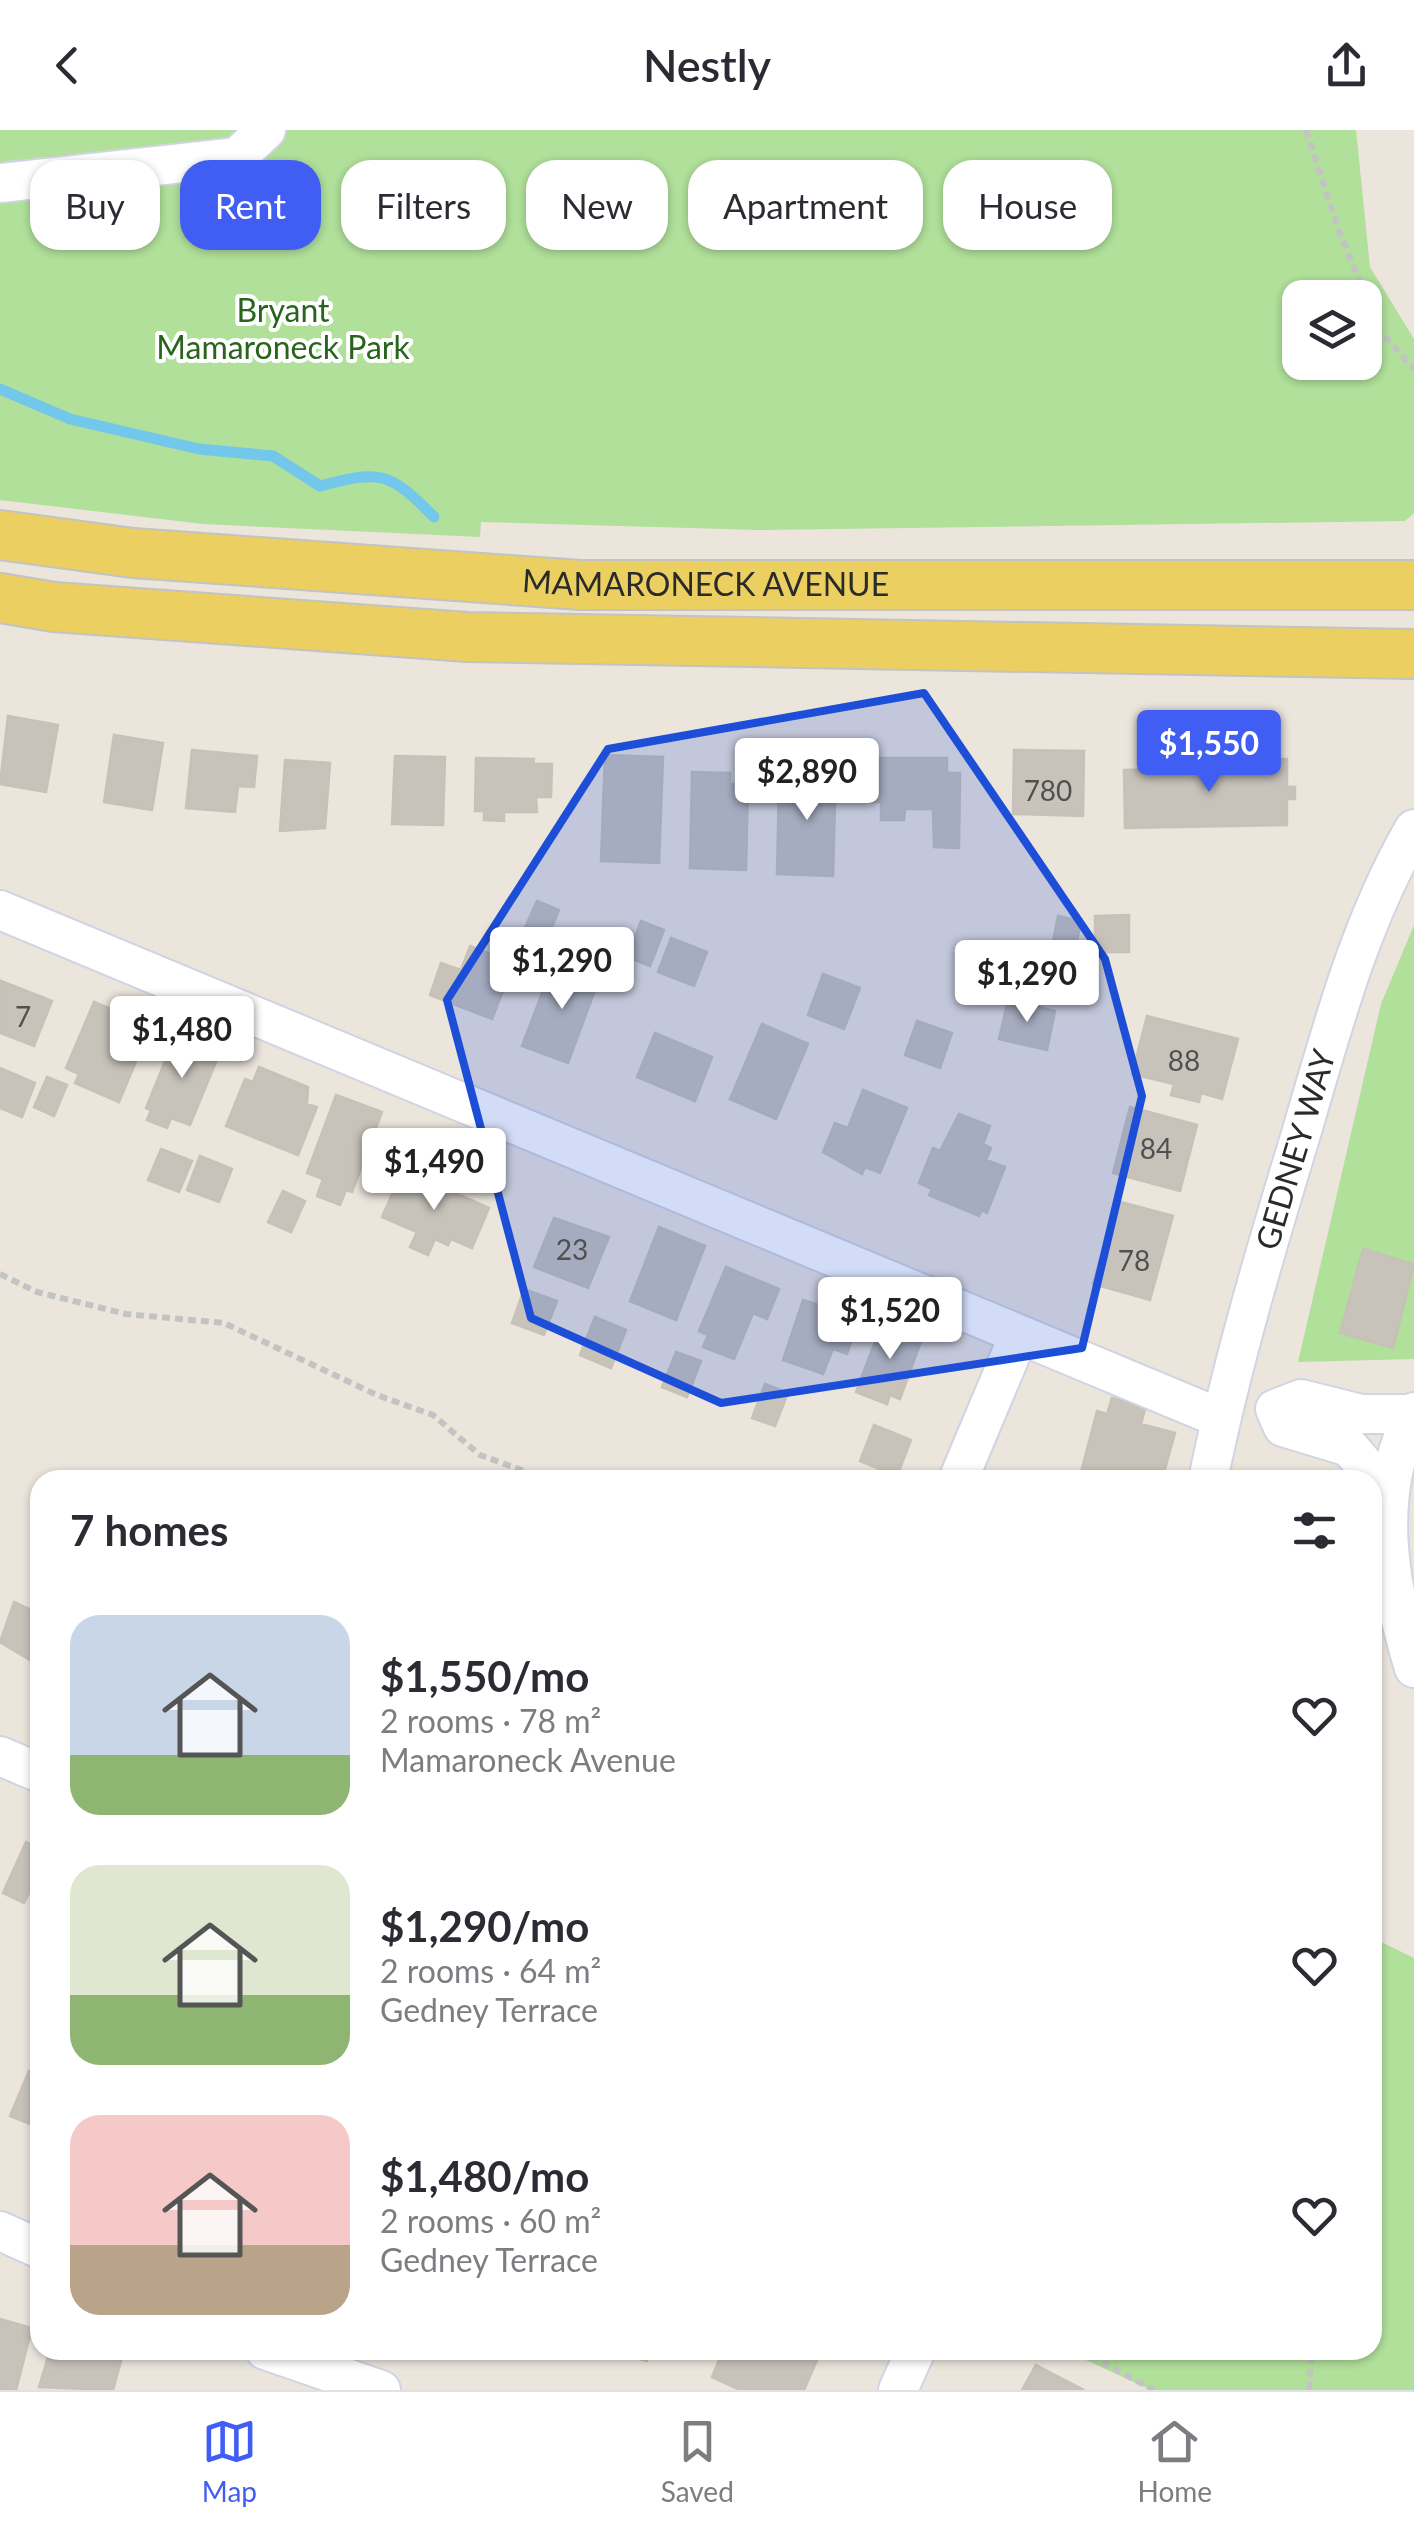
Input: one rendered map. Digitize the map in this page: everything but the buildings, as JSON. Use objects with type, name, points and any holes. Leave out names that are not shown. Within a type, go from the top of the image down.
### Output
[{"type":"main road","name":"MAMARONECK AVENUE","points":[[0,536],[133,553],[580,585],[1414,585]]},
{"type":"main road","name":"MAMARONECK AVENUE","points":[[0,598],[54,607],[466,637],[1414,654]]},
{"type":"street","points":[[0,183],[237,156],[266,130]]},
{"type":"street","name":"GEDNEY WAY","points":[[1210,1470],[1224,1405],[1355,952],[1389,872],[1414,828]]},
{"type":"street","points":[[0,910],[1020,1335],[1224,1405],[1275,1409],[1301,1399],[1361,1414],[1413,1413],[1387,1491],[1391,1582],[1414,1668]]},
{"type":"street","points":[[962,1470],[1020,1335]]},
{"type":"street","points":[[1275,1409],[1283,1427],[1349,1447],[1369,1470]]},
{"type":"street","points":[[1382,1485],[1387,1491]]},
{"type":"street","points":[[0,1756],[30,1770]]},
{"type":"street","points":[[0,2231],[30,2244]]},
{"type":"street","points":[[294,2360],[381,2390]]},
{"type":"street","points":[[898,2390],[912,2360]]},
{"type":"path","points":[[1306,130],[1340,234],[1382,332],[1414,369]]},
{"type":"path","points":[[0,1274],[37,1292],[126,1314],[224,1323],[377,1394],[433,1415],[480,1455],[521,1470]]},
{"type":"path","points":[[1098,2360],[1154,2390]]},
{"type":"path","points":[[1309,2390],[1311,2360]]},
{"type":"highlighted area","points":[[924,693],[1105,959],[1142,1096],[1082,1348],[721,1403],[531,1318],[447,1000],[608,749]]},
{"type":"green space","name":"Bryant Mamaroneck Park","points":[[0,130],[1356,130],[1370,267],[1378,280],[1282,280],[1282,380],[1382,380],[1382,287],[1414,339],[1414,513],[1405,521],[758,530],[481,522],[480,537],[203,524],[0,500]]},
{"type":"green space","points":[[1414,925],[1414,1359],[1298,1362],[1381,1004]]},
{"type":"green space","points":[[1382,1942],[1414,1958],[1414,2390],[1151,2390],[1086,2360],[1382,2360]]},
{"type":"waterway","points":[[0,389],[70,419],[199,449],[273,456],[320,486],[357,478],[383,478],[406,491],[434,517]]}]
